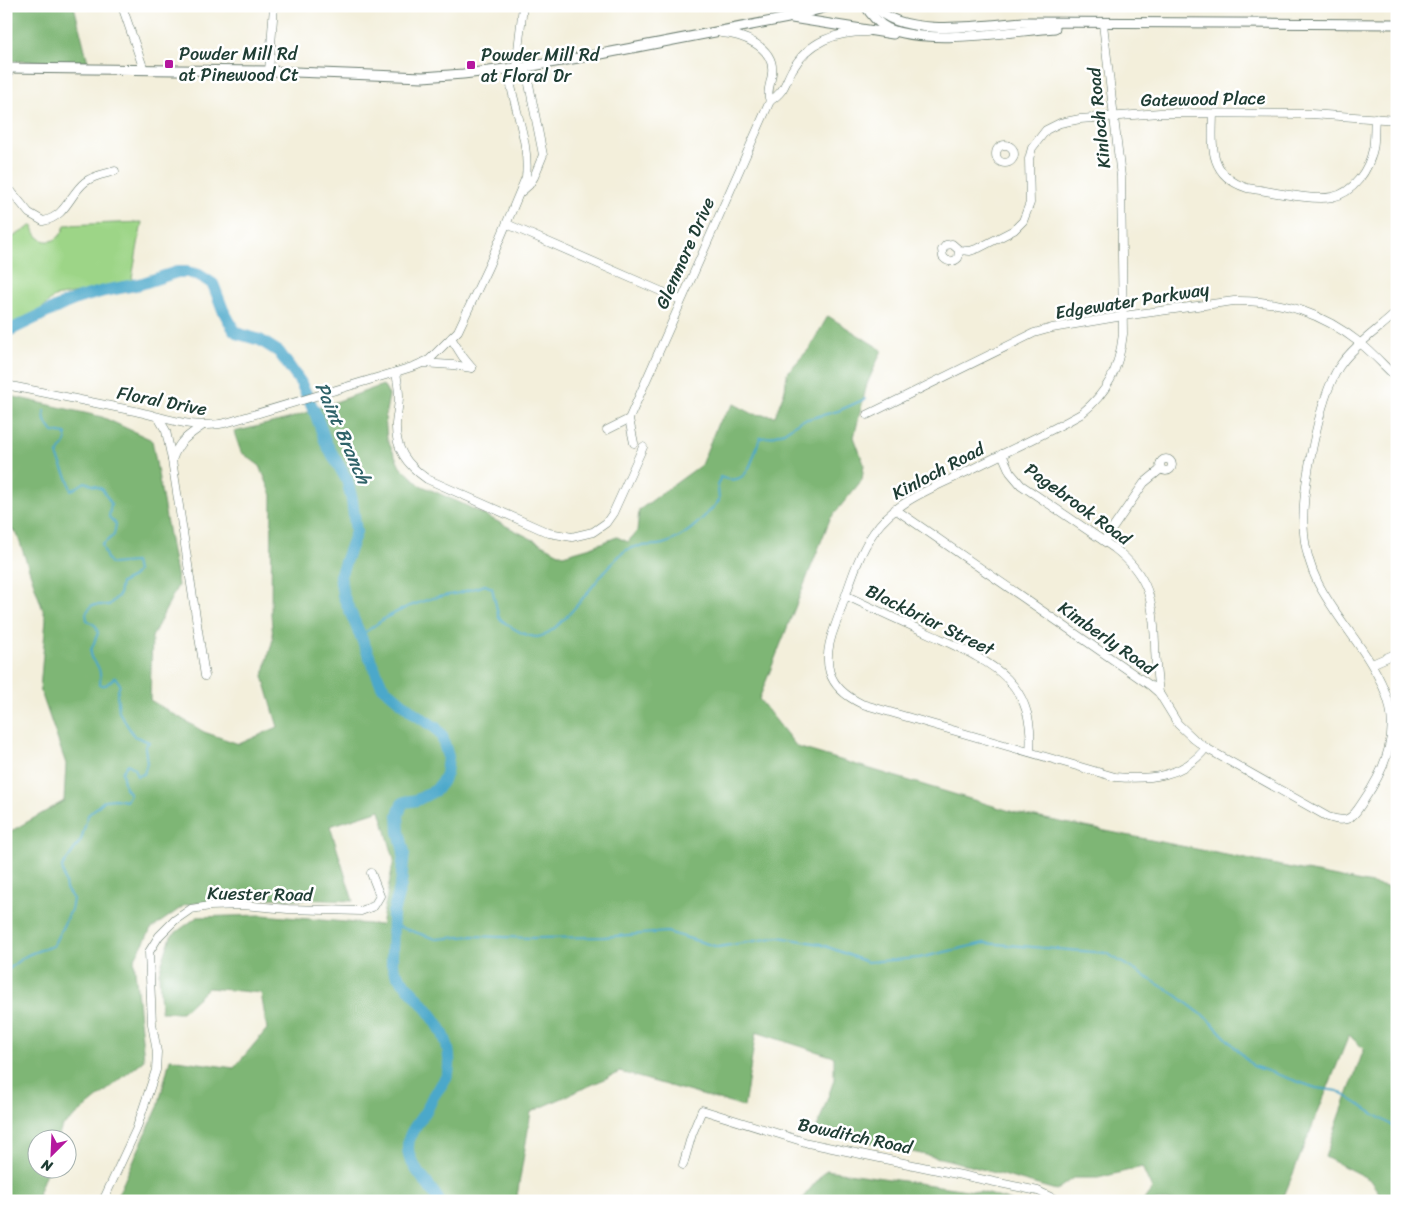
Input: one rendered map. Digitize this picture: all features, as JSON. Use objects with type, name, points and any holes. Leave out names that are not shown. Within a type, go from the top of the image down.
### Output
[{"type":"main road","points":[[8,68],[269,71],[423,76],[518,68],[788,18],[830,6]]},
{"type":"main road","points":[[866,6],[875,19],[886,27],[904,33],[926,35]]},
{"type":"main road","points":[[875,6],[880,13],[892,20],[906,24],[934,27],[969,27],[1023,22],[1103,24],[1397,24]]},
{"type":"main road","points":[[788,18],[884,33],[959,36],[1103,24]]},
{"type":"street","points":[[122,6],[144,70]]},
{"type":"street","points":[[269,71],[274,6]]},
{"type":"street","name":"Floral Drive","points":[[6,385],[202,426],[217,425],[238,419],[396,372],[429,360],[458,331],[507,224],[526,177],[527,167],[524,138],[510,80],[518,68],[517,59],[523,6]]},
{"type":"street","points":[[785,6],[788,18]]},
{"type":"street","name":"Kinloch Road","points":[[1103,24],[1121,177],[1123,316],[1121,352],[1118,364],[1100,396],[1081,414],[924,492],[895,509],[880,523],[869,538],[860,557],[831,637],[827,653],[827,665],[834,683],[841,691],[862,704],[1115,777],[1148,778],[1181,769],[1194,761],[1206,748]]},
{"type":"street","points":[[709,32],[739,35],[763,49],[771,59],[773,72],[768,94],[770,100],[781,94],[796,64],[815,44],[833,36],[861,32],[884,33]]},
{"type":"street","points":[[6,89],[8,68]]},
{"type":"street","name":"Floral Drive","points":[[518,68],[527,74],[544,155],[529,186],[520,193]]},
{"type":"street","name":"Glenmore Drive","points":[[629,419],[770,100]]},
{"type":"street","name":"Gatewood Place","points":[[959,250],[970,251],[1001,238],[1014,230],[1023,220],[1030,204],[1029,159],[1032,148],[1046,130],[1060,123],[1080,119],[1160,114],[1311,114],[1397,120]]},
{"type":"street","points":[[1213,114],[1212,150],[1219,169],[1226,178],[1247,188],[1319,198],[1341,194],[1350,188],[1361,176],[1373,148],[1375,118]]},
{"type":"street","points":[[1014,154],[1029,159]]},
{"type":"street","points":[[6,185],[30,213],[43,221],[56,217],[63,211],[85,182],[95,176],[115,171]]},
{"type":"street","points":[[507,224],[681,300]]},
{"type":"street","name":"Edgewater Parkway","points":[[867,415],[1034,333],[1052,328],[1123,316],[1234,301],[1267,302],[1290,306],[1316,316],[1336,326],[1361,344],[1397,378]]},
{"type":"street","points":[[1397,312],[1346,358],[1339,368],[1323,408],[1305,493],[1304,533],[1313,572],[1320,586],[1353,639],[1372,664],[1397,654]]},
{"type":"street","points":[[421,363],[472,368],[463,358],[451,338]]},
{"type":"street","points":[[396,372],[399,397],[396,425],[398,442],[401,454],[411,466],[427,480],[549,533],[572,537],[593,532],[606,523],[613,514],[643,447]]},
{"type":"street","points":[[158,417],[166,431],[172,460],[205,676]]},
{"type":"street","points":[[607,430],[629,419],[634,443]]},
{"type":"street","points":[[172,460],[177,447],[182,441],[202,426]]},
{"type":"street","name":"Pagebrook Road","points":[[1002,454],[1010,472],[1021,485],[1125,556],[1134,566],[1147,589],[1154,615],[1159,693]]},
{"type":"street","points":[[1104,541],[1144,483],[1161,469]]},
{"type":"street","name":"Kimberly Road","points":[[895,509],[1159,693],[1178,724],[1206,748],[1328,817],[1341,820],[1347,819],[1359,807],[1376,781],[1386,759],[1391,740],[1390,710],[1372,664]]},
{"type":"street","name":"Blackbriar Street","points":[[847,596],[974,655],[995,668],[1014,686],[1026,706],[1030,724],[1030,752]]},
{"type":"street","name":"Kuester Road","points":[[103,1201],[136,1130],[156,1070],[157,1052],[152,1024],[149,952],[159,936],[175,920],[192,909],[210,906],[243,905],[288,909],[361,910],[374,906],[380,896],[371,873]]},
{"type":"street","name":"Bowditch Road","points":[[683,1165],[692,1134],[702,1110],[808,1143],[1038,1191],[1060,1201]]},
{"type":"green space","points":[[6,6],[74,6],[88,62],[6,61]]},
{"type":"green space","points":[[142,222],[131,284],[54,297],[17,333],[6,337],[6,241],[33,225],[38,237],[48,241],[58,237],[65,225]]},
{"type":"green space","points":[[828,316],[882,350],[867,384],[854,437],[864,464],[862,480],[830,519],[759,699],[797,747],[1020,814],[1397,889],[1397,1201],[1385,1201],[1369,1179],[1325,1157],[1364,1049],[1349,1035],[1282,1201],[1143,1201],[1152,1189],[1142,1167],[1098,1178],[1074,1178],[1056,1190],[949,1160],[816,1131],[834,1080],[834,1057],[756,1032],[744,1107],[620,1072],[531,1112],[517,1196],[528,1201],[115,1201],[158,1107],[170,1059],[234,1068],[267,1029],[261,993],[208,988],[182,1012],[161,1012],[159,972],[171,936],[197,917],[262,915],[381,925],[394,859],[380,810],[330,826],[353,901],[238,897],[185,905],[151,929],[134,960],[144,1060],[61,1130],[28,1130],[28,1180],[43,1180],[38,1194],[44,1201],[6,1201],[6,834],[64,801],[66,764],[40,689],[46,619],[17,534],[6,524],[6,395],[102,417],[152,440],[178,585],[152,637],[150,700],[204,732],[239,744],[278,727],[263,676],[273,639],[271,614],[272,495],[260,466],[241,452],[234,432],[288,419],[383,385],[389,395],[385,417],[387,439],[400,466],[420,485],[465,505],[563,555],[617,537],[628,542],[637,531],[639,510],[701,465],[718,423],[734,404],[753,414],[775,416],[785,390],[787,373],[809,349]]},
{"type":"green space","points":[[826,1170],[981,1192],[1011,1201],[800,1201]]},
{"type":"waterway","name":"Paint Branch","points":[[6,332],[79,298],[140,284],[177,272],[187,272],[199,275],[213,284],[223,310],[234,330],[239,334],[260,340],[279,352],[301,383],[316,415],[326,443],[347,480],[352,500],[356,532],[340,576],[343,595],[382,686],[415,714],[436,728],[442,736],[448,757],[446,774],[436,790],[417,800],[405,802],[402,804],[398,815],[399,832],[404,852],[401,884],[393,913],[392,964],[395,972],[434,1018],[447,1044],[449,1058],[447,1076],[412,1132],[408,1143],[409,1156],[412,1162],[439,1201]]},
{"type":"waterway","points":[[360,636],[385,618],[407,607],[433,598],[485,585],[492,588],[499,618],[526,635],[536,637],[546,634],[569,614],[605,571],[625,551],[634,547],[658,545],[672,541],[700,521],[719,501],[718,487],[720,477],[730,480],[738,479],[744,475],[752,462],[760,438],[784,432],[800,421],[838,411],[865,399]]},
{"type":"waterway","points":[[6,972],[27,955],[53,946],[71,910],[73,899],[66,889],[62,867],[81,840],[88,815],[105,800],[126,801],[130,794],[125,788],[122,772],[128,764],[134,768],[137,776],[144,774],[147,763],[145,747],[149,742],[134,736],[119,712],[117,694],[120,684],[115,677],[106,685],[100,685],[99,670],[91,658],[91,650],[98,633],[96,626],[87,620],[86,613],[92,605],[109,605],[119,595],[121,583],[133,577],[137,571],[135,562],[111,564],[107,559],[102,545],[114,535],[116,524],[109,517],[111,503],[102,489],[85,482],[71,491],[57,455],[66,442],[66,434],[53,432],[45,421],[44,411]]},
{"type":"waterway","points":[[393,925],[436,939],[472,936],[533,938],[603,937],[667,932],[718,947],[779,937],[820,944],[867,962],[919,958],[984,943],[1106,953],[1176,995],[1209,1020],[1253,1066],[1316,1088],[1338,1091],[1397,1130]]},
{"type":"place","name":"Powder Mill Rd at Pinewood Ct","points":[[169,64]]},
{"type":"place","name":"Powder Mill Rd at Floral Dr","points":[[471,65]]}]
